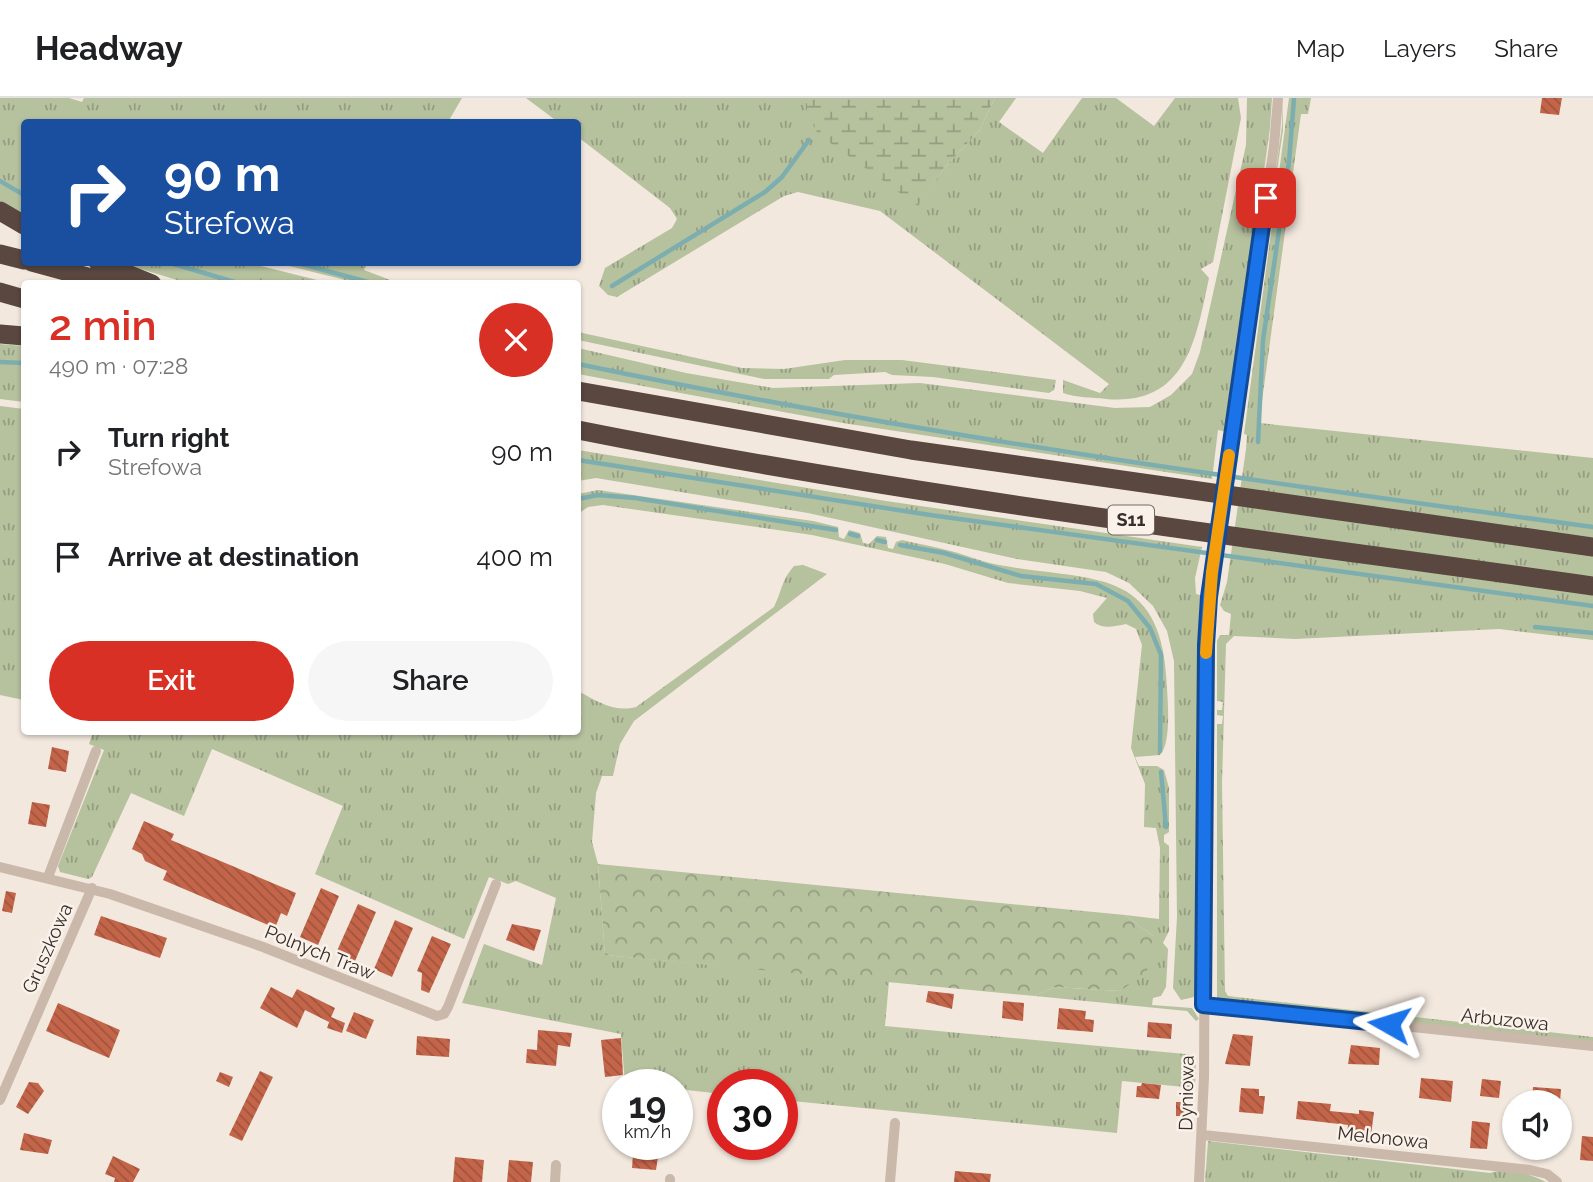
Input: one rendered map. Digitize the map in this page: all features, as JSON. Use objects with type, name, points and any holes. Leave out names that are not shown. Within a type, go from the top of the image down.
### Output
[{"type":"highway","points":[[0,211],[21,223]]},
{"type":"highway","points":[[0,254],[21,259]]},
{"type":"highway","points":[[47,266],[98,280]]},
{"type":"highway","points":[[108,266],[142,280]]},
{"type":"highway","points":[[0,292],[21,298]]},
{"type":"highway","points":[[0,334],[21,336]]},
{"type":"highway","name":"S11","points":[[581,392],[911,450],[1593,547]]},
{"type":"highway","name":"S11","points":[[581,431],[996,501],[1593,586]]},
{"type":"street","name":"Dyniowa","points":[[1199,1182],[1203,1135],[1206,645],[1212,572],[1275,136],[1278,98]]},
{"type":"street","points":[[48,877],[96,751]]},
{"type":"street","name":"Polnych Traw","points":[[0,867],[92,888],[263,947],[437,1016],[444,1014],[448,1007],[496,884]]},
{"type":"street","name":"Gruszkowa","points":[[0,1100],[92,888]]},
{"type":"street","name":"Arbuzowa","points":[[1203,1005],[1593,1046]]},
{"type":"street","points":[[890,1182],[895,1123]]},
{"type":"street","name":"Melonowa","points":[[1203,1135],[1530,1170],[1547,1174],[1557,1182]]},
{"type":"street","points":[[555,1182],[556,1165]]},
{"type":"green space","points":[[0,98],[69,98],[82,102],[84,98],[462,98],[450,119],[21,119],[21,213],[0,201]]},
{"type":"green space","points":[[526,98],[807,98],[807,113],[918,205],[946,166],[979,131],[995,98],[1016,98],[999,122],[1043,153],[1082,98],[1116,98],[1154,126],[1175,98],[1238,98],[1241,118],[1213,262],[1201,269],[1209,278],[1199,324],[1183,364],[1170,380],[1154,392],[1133,398],[1106,399],[1063,393],[1063,380],[1100,393],[1109,384],[880,211],[798,192],[784,196],[617,297],[608,295],[599,286],[605,268],[672,228],[677,219],[670,208],[581,139],[581,119],[554,119]]},
{"type":"green space","points":[[807,98],[995,98],[979,131],[946,166],[918,206],[818,134],[807,113]]},
{"type":"green space","points":[[1247,98],[1272,98],[1227,432],[1218,430],[1212,479],[843,423],[581,375],[581,349],[686,373],[773,388],[920,383],[1115,408],[1150,407],[1171,395],[1192,374],[1200,352],[1246,145]]},
{"type":"green space","points":[[1283,98],[1283,130],[1237,445],[1282,126]]},
{"type":"green space","points":[[1289,98],[1311,98],[1308,114],[1301,114],[1259,423],[1593,458],[1593,640],[1499,629],[1295,639],[1234,636],[1226,644],[1222,783],[1225,991],[1228,996],[1593,1037],[1593,1043],[1217,1003],[1217,724],[1222,724],[1223,716],[1217,715],[1217,710],[1222,710],[1223,702],[1217,701],[1217,641],[1220,635],[1229,635],[1231,614],[1224,611],[1220,605],[1227,582],[1246,449],[1247,435],[1244,434]]},
{"type":"green space","points":[[131,266],[261,266],[317,280],[177,280]]},
{"type":"green space","points":[[289,266],[366,266],[364,270],[390,280],[345,280]]},
{"type":"green space","points":[[581,333],[742,368],[784,369],[845,360],[902,360],[1056,380],[1054,390],[1049,393],[885,372],[834,375],[829,379],[764,379],[581,341]]},
{"type":"green space","points":[[0,344],[21,346],[21,402],[0,399]]},
{"type":"green space","points":[[0,406],[21,409],[21,699],[0,695]]},
{"type":"green space","points":[[581,450],[886,501],[1202,547],[1195,578],[1196,594],[1204,596],[1200,645],[1198,989],[1194,997],[1181,1000],[1173,988],[1177,917],[1174,661],[1167,631],[1153,606],[1129,583],[1106,572],[1017,559],[808,513],[596,478],[581,480]]},
{"type":"green space","points":[[598,490],[813,521],[838,527],[839,537],[844,539],[849,530],[860,533],[863,543],[869,544],[877,536],[886,537],[888,548],[893,549],[896,542],[902,540],[999,565],[1095,579],[1118,587],[1138,600],[1153,620],[1163,648],[1168,704],[1164,750],[1160,755],[1135,757],[1139,766],[1157,766],[1164,770],[1169,788],[1169,832],[1164,835],[1164,842],[1169,846],[1169,931],[1163,943],[1168,949],[1166,987],[1161,996],[1153,998],[1152,1005],[1192,1008],[1199,1019],[1196,1021],[1187,1011],[1035,996],[1054,987],[1120,991],[1153,936],[1125,915],[1159,919],[1160,848],[1156,828],[1144,827],[1145,784],[1131,748],[1142,645],[1136,629],[1126,624],[1105,627],[1094,622],[1093,614],[1107,598],[1080,591],[1008,583],[945,564],[812,535],[603,505],[588,507],[581,512],[581,493]]},
{"type":"green space","points":[[803,565],[827,574],[634,721],[620,744],[613,776],[602,776],[596,793],[592,842],[598,864],[605,955],[889,981],[885,1026],[1196,1055],[1195,1088],[1122,1081],[1117,1133],[798,1102],[798,1069],[707,1069],[707,1092],[693,1091],[693,1069],[624,1069],[621,1034],[462,1003],[484,944],[542,965],[556,898],[516,881],[508,884],[489,877],[464,939],[315,874],[343,806],[212,749],[184,816],[131,793],[92,877],[88,879],[60,872],[58,866],[104,750],[89,744],[92,735],[581,735],[581,693],[613,707],[636,707],[774,607],[794,566]]},
{"type":"green space","points":[[598,864],[1125,915],[1153,936],[1147,972],[1120,991],[1054,987],[1035,996],[605,955]]},
{"type":"green space","points":[[1208,1141],[1490,1173],[1511,1171],[1546,1182],[1205,1182]]},
{"type":"building","points":[[1542,98],[1562,98],[1559,115],[1540,113]]},
{"type":"building","points":[[52,747],[69,751],[66,772],[48,769]]},
{"type":"building","points":[[32,802],[50,805],[46,827],[28,824]]},
{"type":"building","points":[[144,821],[174,834],[171,840],[296,893],[287,916],[281,913],[275,928],[163,880],[167,871],[145,861],[142,854],[132,849]]},
{"type":"building","points":[[321,888],[339,896],[318,945],[300,937]]},
{"type":"building","points":[[6,891],[16,893],[12,913],[2,911]]},
{"type":"building","points":[[358,904],[376,912],[355,961],[336,953]]},
{"type":"building","points":[[101,916],[167,938],[160,958],[94,935]]},
{"type":"building","points":[[395,920],[413,928],[392,977],[374,969]]},
{"type":"building","points":[[512,924],[541,930],[534,951],[506,940]]},
{"type":"building","points":[[432,936],[451,944],[429,993],[421,990],[422,973],[417,971]]},
{"type":"building","points":[[271,987],[292,998],[297,989],[335,1008],[329,1022],[305,1010],[297,1028],[260,1008]]},
{"type":"building","points":[[928,991],[954,994],[952,1009],[926,1002]]},
{"type":"building","points":[[1003,1001],[1024,1003],[1023,1021],[1002,1018]]},
{"type":"building","points":[[58,1003],[120,1030],[109,1058],[46,1031]]},
{"type":"building","points":[[1059,1008],[1086,1011],[1085,1019],[1094,1020],[1093,1032],[1057,1029]]},
{"type":"building","points":[[354,1012],[374,1020],[366,1039],[346,1031]]},
{"type":"building","points":[[331,1017],[345,1023],[342,1033],[327,1028]]},
{"type":"building","points":[[1148,1022],[1172,1024],[1171,1039],[1147,1037]]},
{"type":"building","points":[[538,1030],[572,1033],[570,1047],[558,1045],[556,1066],[526,1063],[527,1049],[537,1050]]},
{"type":"building","points":[[1233,1034],[1253,1036],[1250,1066],[1225,1064]]},
{"type":"building","points":[[417,1036],[450,1039],[449,1057],[416,1055]]},
{"type":"building","points":[[621,1038],[623,1069],[604,1069],[601,1040]]},
{"type":"building","points":[[1351,1045],[1380,1048],[1379,1065],[1348,1064]]},
{"type":"building","points":[[260,1071],[273,1077],[242,1141],[229,1135]]},
{"type":"building","points":[[220,1072],[233,1077],[229,1087],[216,1081]]},
{"type":"building","points":[[1421,1078],[1453,1081],[1451,1102],[1419,1098]]},
{"type":"building","points":[[1482,1079],[1501,1081],[1499,1098],[1480,1096]]},
{"type":"building","points":[[29,1082],[38,1083],[44,1091],[28,1114],[16,1107]]},
{"type":"building","points":[[1142,1083],[1161,1085],[1159,1099],[1136,1097],[1137,1086]]},
{"type":"building","points":[[1533,1087],[1561,1089],[1561,1090],[1533,1090]]},
{"type":"building","points":[[1241,1088],[1259,1089],[1259,1096],[1265,1096],[1263,1114],[1239,1112]]},
{"type":"building","points":[[1298,1101],[1331,1104],[1330,1111],[1359,1114],[1359,1110],[1374,1112],[1371,1135],[1347,1133],[1348,1125],[1296,1119]]},
{"type":"building","points":[[1176,1102],[1186,1102],[1186,1116],[1176,1116]]},
{"type":"building","points":[[1472,1121],[1490,1123],[1487,1149],[1470,1148]]},
{"type":"building","points":[[24,1133],[52,1140],[48,1154],[20,1150]]},
{"type":"building","points":[[1582,1136],[1593,1137],[1593,1161],[1580,1160]]},
{"type":"building","points":[[113,1156],[140,1169],[133,1182],[114,1182],[115,1178],[105,1174]]},
{"type":"building","points":[[455,1157],[484,1160],[482,1182],[453,1182]]},
{"type":"building","points":[[509,1160],[533,1162],[531,1182],[507,1182]]},
{"type":"building","points":[[633,1160],[658,1160],[656,1170],[632,1168]]},
{"type":"building","points":[[955,1171],[991,1174],[990,1182],[954,1182]]},
{"type":"waterway","points":[[1258,442],[1263,340],[1289,162],[1294,98]]},
{"type":"waterway","points":[[612,286],[765,192],[782,177],[809,140]]},
{"type":"waterway","points":[[0,181],[21,193]]},
{"type":"waterway","points":[[180,266],[228,280]]},
{"type":"waterway","points":[[309,266],[360,280]]},
{"type":"waterway","points":[[0,362],[21,363]]},
{"type":"waterway","points":[[581,365],[830,413],[957,434],[1211,474],[1593,527]]},
{"type":"waterway","points":[[581,460],[930,515],[1593,606]]},
{"type":"waterway","points":[[581,498],[598,495],[635,498],[836,530]]},
{"type":"waterway","points":[[850,534],[858,536]]},
{"type":"waterway","points":[[877,540],[885,542]]},
{"type":"waterway","points":[[900,545],[944,553],[1021,576],[1096,584],[1128,601],[1150,628],[1161,655],[1160,751]]},
{"type":"waterway","points":[[1535,627],[1593,633]]},
{"type":"waterway","points":[[1161,772],[1166,827]]},
{"type":"slow traffic","points":[[1206,653],[1209,597],[1229,455]]},
{"type":"route","points":[[1266,198],[1209,597],[1206,645],[1203,1005],[1389,1024]]}]
